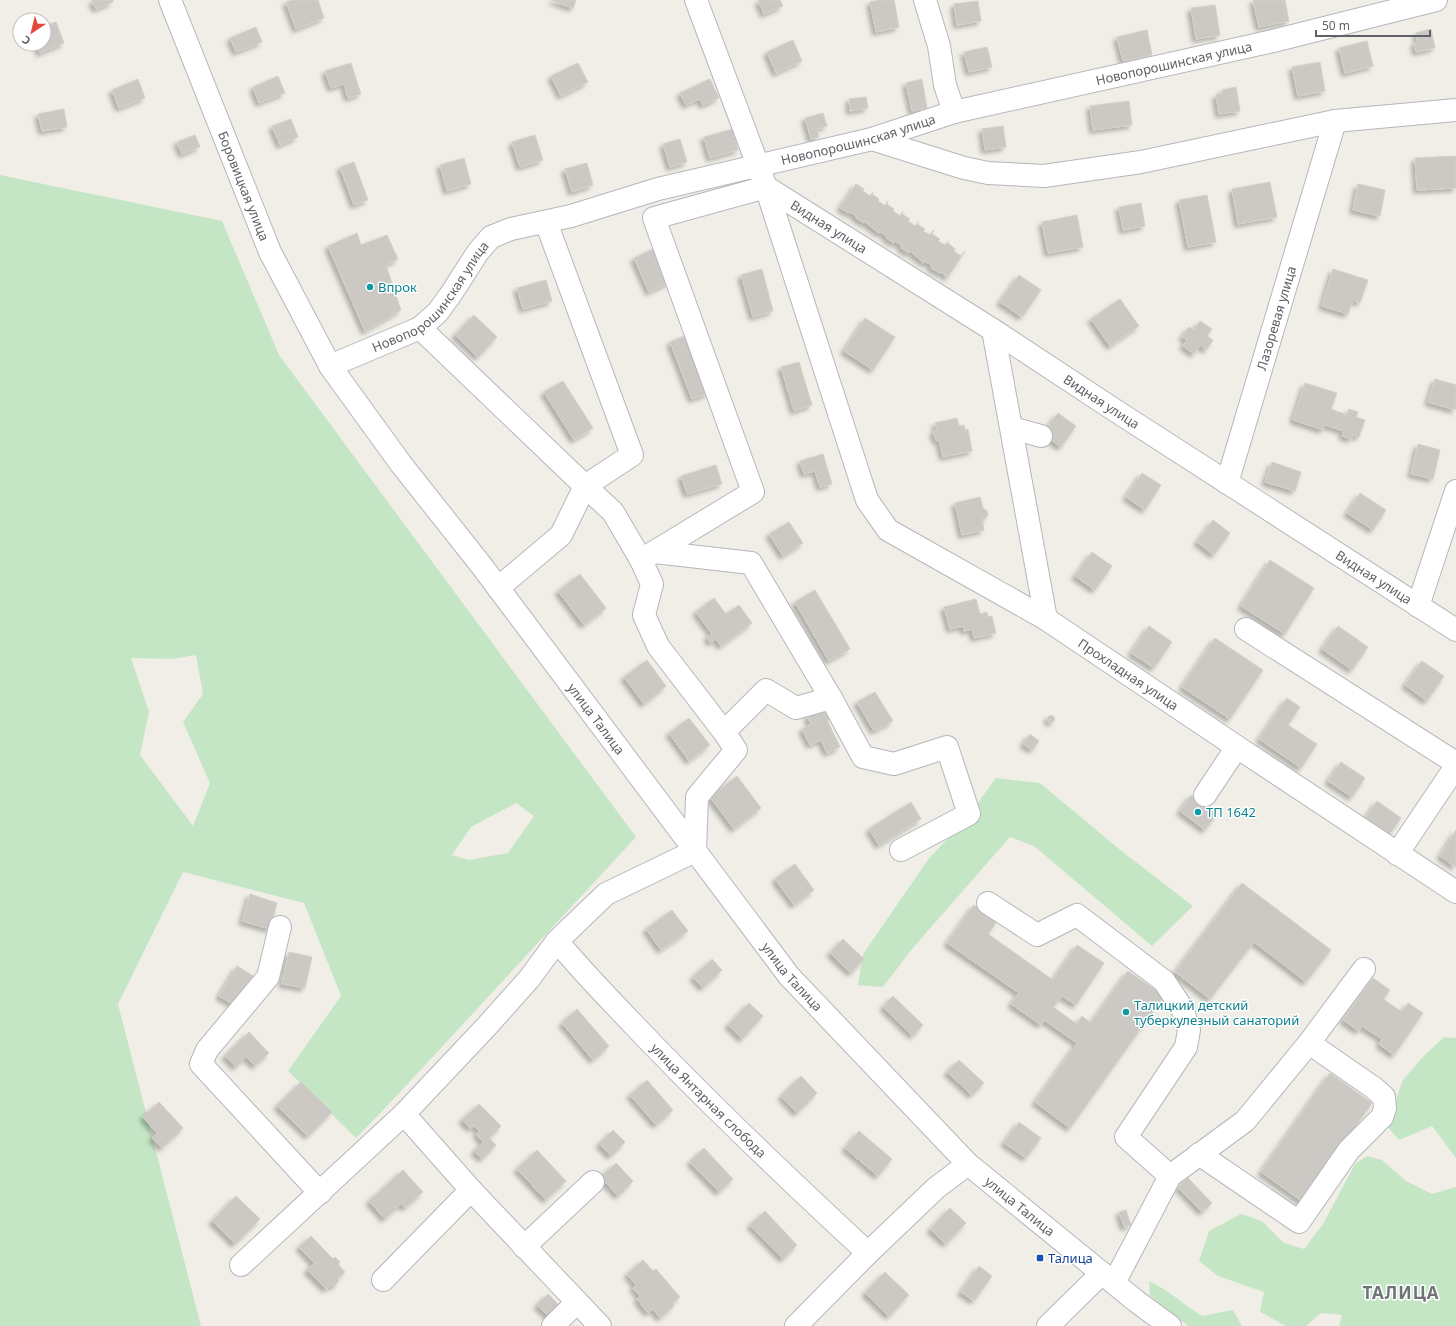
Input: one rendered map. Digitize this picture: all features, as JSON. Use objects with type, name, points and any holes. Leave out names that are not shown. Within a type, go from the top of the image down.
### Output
[{"type":"street","name":"Боровицкая улица","points":[[170,0],[270,252],[330,366],[401,464],[481,566]]},
{"type":"street","points":[[648,556],[753,492],[654,218],[766,187],[696,0]]},
{"type":"street","points":[[925,0],[939,46],[945,85],[954,112]]},
{"type":"street","name":"Новопорошинская улица","points":[[330,366],[420,328],[438,312],[478,252],[491,237],[511,229],[571,216],[658,189],[872,139],[954,112],[1273,41],[1436,0]]},
{"type":"street","points":[[872,139],[988,174],[1044,176],[1141,162],[1335,121],[1456,110]]},
{"type":"street","name":"Лазоревая улица","points":[[1227,483],[1335,121]]},
{"type":"street","name":"Видная улица","points":[[766,187],[993,330],[1456,630]]},
{"type":"street","name":"Прохладная улица","points":[[766,187],[867,500],[888,530],[1046,619],[1456,892]]},
{"type":"street","points":[[498,588],[562,535],[585,486],[632,455],[546,222]]},
{"type":"street","points":[[241,1266],[404,1114],[529,979],[557,941],[606,894],[695,851],[697,797],[736,750],[724,732],[658,646],[644,615],[652,584],[648,556],[613,512],[420,328]]},
{"type":"street","points":[[993,330],[1046,619]]},
{"type":"street","points":[[1012,428],[1041,436]]},
{"type":"street","points":[[1418,606],[1456,491]]},
{"type":"street","points":[[648,556],[751,563],[831,698],[863,758],[894,764],[947,747],[969,814],[901,850]]},
{"type":"street","name":"улица Талица","points":[[481,566],[789,976],[968,1164],[1108,1278],[1170,1326]]},
{"type":"street","points":[[1246,629],[1456,764],[1397,854]]},
{"type":"street","points":[[724,732],[766,690],[796,708],[831,698]]},
{"type":"street","points":[[1205,794],[1237,747]]},
{"type":"street","points":[[988,903],[1037,934],[1078,915],[1164,982],[1182,1008],[1189,1030],[1186,1048],[1126,1138],[1170,1176]]},
{"type":"street","points":[[280,927],[268,977],[207,1050],[201,1064],[320,1193]]},
{"type":"street","name":"улица Янтарная слобода","points":[[557,941],[576,964],[684,1078],[868,1253]]},
{"type":"street","points":[[1048,1326],[1108,1278],[1170,1176],[1245,1121],[1308,1043],[1364,969]]},
{"type":"street","points":[[1200,1154],[1299,1222],[1349,1150],[1382,1117],[1385,1108],[1384,1097],[1374,1088],[1308,1043]]},
{"type":"street","points":[[404,1114],[471,1190],[576,1303],[600,1326]]},
{"type":"street","points":[[796,1326],[868,1253],[936,1188],[968,1164]]},
{"type":"street","points":[[524,1247],[594,1182]]},
{"type":"street","points":[[383,1280],[471,1190]]},
{"type":"street","points":[[553,1326],[576,1303]]},
{"type":"green space","points":[[0,175],[222,221],[279,355],[636,837],[356,1138],[288,1071],[341,996],[304,903],[183,872],[118,1004],[201,1326],[0,1326]],"holes":[[[196,655],[203,694],[183,722],[210,783],[193,826],[140,755],[149,712],[131,658],[172,659]],[[516,803],[534,816],[508,853],[469,860],[452,855],[471,827]]]},
{"type":"green space","points":[[996,778],[1040,783],[1124,853],[1193,906],[1152,946],[1034,846],[1010,837],[912,949],[883,987],[858,985],[863,954],[930,857],[963,823]]},
{"type":"green space","points":[[1444,1037],[1456,1038],[1456,1158],[1432,1126],[1399,1140],[1387,1126],[1403,1080],[1422,1058]]},
{"type":"green space","points":[[1367,1156],[1382,1160],[1406,1181],[1432,1194],[1456,1187],[1456,1326],[1339,1326],[1342,1315],[1321,1313],[1306,1326],[1286,1326],[1260,1312],[1264,1292],[1218,1276],[1199,1261],[1209,1231],[1241,1214],[1262,1221],[1284,1243],[1304,1249],[1323,1224],[1355,1164]]},
{"type":"green space","points":[[1149,1281],[1202,1316],[1233,1310],[1242,1326],[1188,1326],[1150,1295]]},
{"type":"building","points":[[92,0],[113,0],[113,2],[96,9]]},
{"type":"building","points":[[293,0],[318,0],[324,18],[296,29],[286,2]]},
{"type":"building","points":[[551,0],[576,0],[573,8]]},
{"type":"building","points":[[758,0],[780,0],[783,6],[764,14]]},
{"type":"building","points":[[879,0],[894,0],[899,27],[876,32],[870,2]]},
{"type":"building","points":[[1253,0],[1285,0],[1289,21],[1259,27]]},
{"type":"building","points":[[978,1],[981,21],[957,25],[954,4]]},
{"type":"building","points":[[1215,5],[1220,35],[1196,39],[1191,8]]},
{"type":"building","points":[[56,22],[64,43],[52,48],[52,23]]},
{"type":"building","points":[[256,27],[262,42],[236,52],[230,38]]},
{"type":"building","points":[[1431,29],[1435,48],[1416,52],[1414,43],[1418,42],[1416,33]]},
{"type":"building","points":[[1147,30],[1152,55],[1123,61],[1117,37]]},
{"type":"building","points":[[793,40],[802,61],[776,73],[767,52]]},
{"type":"building","points":[[1367,41],[1373,66],[1345,73],[1339,48]]},
{"type":"building","points":[[987,47],[992,67],[969,72],[964,52]]},
{"type":"building","points":[[1320,62],[1325,91],[1298,96],[1292,67]]},
{"type":"building","points":[[351,63],[361,94],[348,98],[344,84],[331,88],[325,71]]},
{"type":"building","points":[[578,63],[588,82],[561,96],[551,76]]},
{"type":"building","points":[[278,76],[285,93],[259,103],[253,87]]},
{"type":"building","points":[[138,79],[145,98],[119,108],[112,90]]},
{"type":"building","points":[[710,79],[719,98],[703,105],[700,99],[686,105],[680,93]]},
{"type":"building","points":[[922,79],[927,108],[912,111],[906,83]]},
{"type":"building","points":[[1236,87],[1240,111],[1219,114],[1216,95],[1223,93],[1222,90]]},
{"type":"building","points":[[866,97],[868,108],[850,111],[849,99]]},
{"type":"building","points":[[1129,101],[1132,125],[1093,130],[1090,106]]},
{"type":"building","points":[[64,109],[67,127],[42,131],[38,114]]},
{"type":"building","points":[[823,113],[827,126],[817,129],[819,137],[811,139],[805,118]]},
{"type":"building","points":[[291,119],[298,137],[280,145],[272,126]]},
{"type":"building","points":[[1003,126],[1006,147],[985,150],[982,129]]},
{"type":"building","points":[[733,129],[738,150],[710,158],[704,137]]},
{"type":"building","points":[[195,135],[200,147],[182,154],[177,142]]},
{"type":"building","points":[[535,135],[543,160],[520,167],[512,142]]},
{"type":"building","points":[[680,139],[687,162],[670,167],[663,144]]},
{"type":"building","points":[[1456,156],[1456,188],[1417,190],[1415,158]]},
{"type":"building","points":[[464,158],[471,184],[447,191],[440,165]]},
{"type":"building","points":[[354,162],[368,200],[354,205],[340,167]]},
{"type":"building","points":[[587,163],[593,185],[572,192],[565,169]]},
{"type":"building","points":[[1270,182],[1277,217],[1238,224],[1232,189]]},
{"type":"building","points":[[856,184],[864,189],[863,191],[870,196],[873,192],[872,194],[879,199],[878,201],[885,206],[888,201],[887,204],[900,216],[903,211],[902,214],[910,219],[908,221],[915,226],[919,221],[917,224],[925,229],[923,231],[930,235],[934,230],[932,234],[940,239],[938,241],[945,245],[949,241],[948,243],[955,249],[954,251],[961,256],[965,251],[947,278],[944,274],[931,268],[932,266],[925,261],[924,263],[910,251],[909,253],[901,248],[902,246],[895,241],[894,243],[886,238],[887,236],[880,232],[879,233],[865,222],[864,223],[856,218],[856,216],[850,212],[849,213],[840,208]]},
{"type":"building","points":[[1358,184],[1385,190],[1380,216],[1353,210]]},
{"type":"building","points":[[1207,195],[1216,242],[1188,247],[1179,200]]},
{"type":"building","points":[[1141,203],[1145,226],[1123,230],[1119,207]]},
{"type":"building","points":[[1077,215],[1083,247],[1048,253],[1042,222]]},
{"type":"building","name":"Впрок","points":[[357,233],[361,245],[387,235],[398,259],[386,265],[401,310],[365,331],[328,246]]},
{"type":"building","points":[[655,248],[670,282],[649,292],[634,258]]},
{"type":"building","points":[[762,269],[773,311],[753,317],[741,275]]},
{"type":"building","points":[[1333,269],[1368,280],[1360,303],[1353,300],[1348,314],[1322,306]]},
{"type":"building","points":[[1019,275],[1041,290],[1022,317],[1000,302]]},
{"type":"building","points":[[546,280],[552,301],[523,309],[517,288]]},
{"type":"building","points":[[1120,299],[1139,326],[1110,346],[1091,319]]},
{"type":"building","points":[[474,315],[497,337],[478,357],[455,335]]},
{"type":"building","points":[[865,318],[895,337],[873,370],[844,351]]},
{"type":"building","points":[[1200,321],[1212,329],[1207,336],[1213,340],[1206,350],[1200,345],[1194,354],[1183,346],[1187,340],[1182,337],[1189,327],[1194,330]]},
{"type":"building","points":[[687,335],[709,393],[692,399],[670,342]]},
{"type":"building","points":[[799,362],[812,405],[794,411],[781,367]]},
{"type":"building","points":[[1435,379],[1456,385],[1455,410],[1428,402]]},
{"type":"building","points":[[563,381],[593,428],[574,440],[544,392]]},
{"type":"building","points":[[1305,383],[1337,393],[1331,409],[1347,415],[1349,409],[1358,412],[1356,417],[1365,420],[1359,437],[1353,435],[1351,439],[1342,436],[1344,431],[1325,425],[1323,430],[1293,420]]},
{"type":"building","points":[[1058,413],[1076,426],[1061,447],[1043,434]]},
{"type":"building","points":[[957,418],[959,426],[964,425],[965,430],[968,429],[972,451],[943,457],[939,440],[936,441],[933,431],[937,430],[935,423]]},
{"type":"building","points":[[1418,444],[1440,450],[1433,479],[1411,474]]},
{"type":"building","points":[[823,454],[832,484],[820,487],[815,471],[804,474],[800,461]]},
{"type":"building","points":[[1272,462],[1301,472],[1295,491],[1265,482]]},
{"type":"building","points":[[716,465],[722,484],[687,494],[681,476]]},
{"type":"building","points":[[1142,473],[1161,485],[1145,510],[1126,497]]},
{"type":"building","points":[[1360,493],[1386,510],[1373,530],[1347,513]]},
{"type":"building","points":[[980,497],[983,508],[987,511],[988,515],[985,519],[982,519],[984,530],[962,535],[955,503]]},
{"type":"building","points":[[1213,520],[1230,533],[1214,555],[1197,542]]},
{"type":"building","points":[[789,522],[803,543],[783,556],[769,534]]},
{"type":"building","points":[[1092,552],[1112,566],[1095,590],[1075,576]]},
{"type":"building","points":[[1270,560],[1314,588],[1285,634],[1241,606]]},
{"type":"building","points":[[580,574],[606,608],[584,625],[558,591]]},
{"type":"building","points":[[815,590],[850,649],[829,661],[795,602]]},
{"type":"building","points":[[714,598],[726,614],[739,605],[752,623],[721,646],[716,639],[711,643],[707,637],[712,634],[696,612]]},
{"type":"building","points":[[976,599],[980,614],[987,612],[988,617],[992,616],[996,633],[974,638],[972,629],[964,631],[963,626],[950,629],[944,607]]},
{"type":"building","points":[[1149,626],[1172,642],[1154,668],[1131,653]]},
{"type":"building","points":[[1338,626],[1368,647],[1352,670],[1322,649]]},
{"type":"building","points":[[1215,638],[1263,670],[1230,719],[1182,687]]},
{"type":"building","points":[[647,660],[666,686],[644,704],[624,677]]},
{"type":"building","points":[[1422,661],[1444,676],[1427,701],[1405,685]]},
{"type":"building","points":[[875,692],[893,721],[874,731],[857,702]]},
{"type":"building","points":[[1287,698],[1300,707],[1288,725],[1317,744],[1301,768],[1259,739]]},
{"type":"building","points":[[826,707],[831,718],[827,720],[840,747],[827,753],[821,740],[810,745],[802,729],[811,724],[807,716]]},
{"type":"building","points":[[1051,715],[1054,716],[1054,722],[1051,723],[1048,722],[1047,719],[1048,716]]},
{"type":"building","points":[[689,718],[710,745],[689,761],[669,733]]},
{"type":"building","points":[[1030,734],[1039,741],[1032,750],[1023,744]]},
{"type":"building","points":[[1341,762],[1365,778],[1352,797],[1328,781]]},
{"type":"building","points":[[737,776],[761,808],[734,829],[710,797]]},
{"type":"building","name":"ТП 1642","points":[[1191,795],[1217,814],[1205,830],[1180,811]]},
{"type":"building","points":[[1377,801],[1401,818],[1389,835],[1365,819]]},
{"type":"building","points":[[911,802],[921,819],[879,845],[869,829]]},
{"type":"building","points":[[1456,830],[1456,867],[1440,856]]},
{"type":"building","points":[[795,864],[814,890],[794,905],[775,879]]},
{"type":"building","points":[[1242,883],[1331,950],[1306,982],[1254,942],[1210,999],[1175,972]]},
{"type":"building","points":[[250,894],[277,903],[270,929],[242,921]]},
{"type":"building","name":"Талицкий детский туберкулезный санаторий","points":[[974,905],[997,921],[988,934],[1053,980],[1077,945],[1104,963],[1076,1005],[1062,996],[1053,1007],[1077,1024],[1082,1016],[1091,1023],[1128,971],[1164,996],[1070,1128],[1035,1102],[1077,1043],[1044,1020],[1041,1025],[1011,1004],[1019,993],[947,943]]},
{"type":"building","points":[[672,910],[688,931],[661,950],[646,929]]},
{"type":"building","points":[[843,939],[864,959],[851,973],[830,953]]},
{"type":"building","points":[[289,952],[312,957],[305,988],[282,984]]},
{"type":"building","points":[[712,959],[722,970],[703,988],[693,977]]},
{"type":"building","points":[[237,966],[253,976],[236,1006],[219,996]]},
{"type":"building","points":[[1373,978],[1390,990],[1383,999],[1402,1012],[1408,1003],[1423,1013],[1394,1055],[1379,1044],[1382,1039],[1362,1026],[1359,1031],[1343,1020]]},
{"type":"building","points":[[893,996],[923,1025],[913,1036],[883,1007]]},
{"type":"building","points":[[749,1003],[763,1016],[742,1039],[728,1025]]},
{"type":"building","points":[[577,1009],[609,1046],[593,1060],[562,1023]]},
{"type":"building","points":[[249,1032],[269,1053],[255,1066],[246,1057],[236,1067],[225,1056]]},
{"type":"building","points":[[959,1060],[984,1083],[972,1095],[947,1072]]},
{"type":"building","points":[[1330,1073],[1372,1103],[1303,1202],[1261,1172]]},
{"type":"building","points":[[801,1076],[817,1093],[797,1113],[781,1096]]},
{"type":"building","points":[[647,1080],[673,1110],[656,1125],[630,1095]]},
{"type":"building","points":[[301,1082],[332,1112],[308,1136],[277,1106]]},
{"type":"building","points":[[159,1102],[183,1128],[162,1148],[152,1138],[157,1133],[143,1117]]},
{"type":"building","points":[[479,1104],[501,1126],[489,1138],[496,1145],[482,1159],[474,1151],[483,1142],[476,1134],[479,1131],[474,1125],[471,1129],[462,1120]]},
{"type":"building","points":[[1019,1122],[1041,1138],[1026,1158],[1004,1143]]},
{"type":"building","points":[[613,1130],[625,1142],[611,1156],[599,1144]]},
{"type":"building","points":[[859,1131],[892,1159],[878,1176],[845,1148]]},
{"type":"building","points":[[704,1148],[733,1179],[719,1192],[690,1162]]},
{"type":"building","points":[[537,1150],[566,1181],[546,1200],[517,1169]]},
{"type":"building","points":[[616,1163],[633,1181],[618,1196],[601,1177]]},
{"type":"building","points":[[403,1170],[423,1192],[405,1208],[401,1204],[385,1219],[369,1201]]},
{"type":"building","points":[[1188,1178],[1212,1203],[1202,1212],[1178,1187]]},
{"type":"building","points":[[236,1196],[260,1219],[235,1244],[212,1221]]},
{"type":"building","points":[[950,1208],[966,1223],[946,1244],[930,1229]]},
{"type":"building","points":[[1126,1210],[1131,1225],[1124,1227],[1119,1212]]},
{"type":"building","points":[[765,1211],[797,1245],[783,1259],[750,1225]]},
{"type":"building","points":[[311,1236],[333,1259],[335,1257],[340,1262],[338,1264],[345,1272],[337,1279],[339,1281],[333,1287],[331,1285],[326,1289],[307,1270],[314,1263],[299,1247]]},
{"type":"building","points":[[643,1260],[653,1271],[656,1269],[680,1297],[672,1304],[674,1306],[660,1318],[653,1309],[648,1313],[637,1299],[640,1296],[633,1288],[636,1285],[627,1274]]},
{"type":"building","points":[[979,1266],[992,1276],[974,1301],[961,1292]]},
{"type":"building","points":[[885,1272],[909,1295],[889,1316],[865,1293]]},
{"type":"building","points":[[548,1294],[563,1309],[552,1320],[537,1305]]},
{"type":"place","name":"Впрок","points":[[370,287]]},
{"type":"place","name":"ТП 1642","points":[[1198,812]]},
{"type":"place","name":"Талицкий детский туберкулезный санаторий","points":[[1126,1012]]},
{"type":"place","name":"Талица","points":[[1040,1258]]},
{"type":"district","name":"ТАЛИЦА","points":[[1401,1292]]}]
